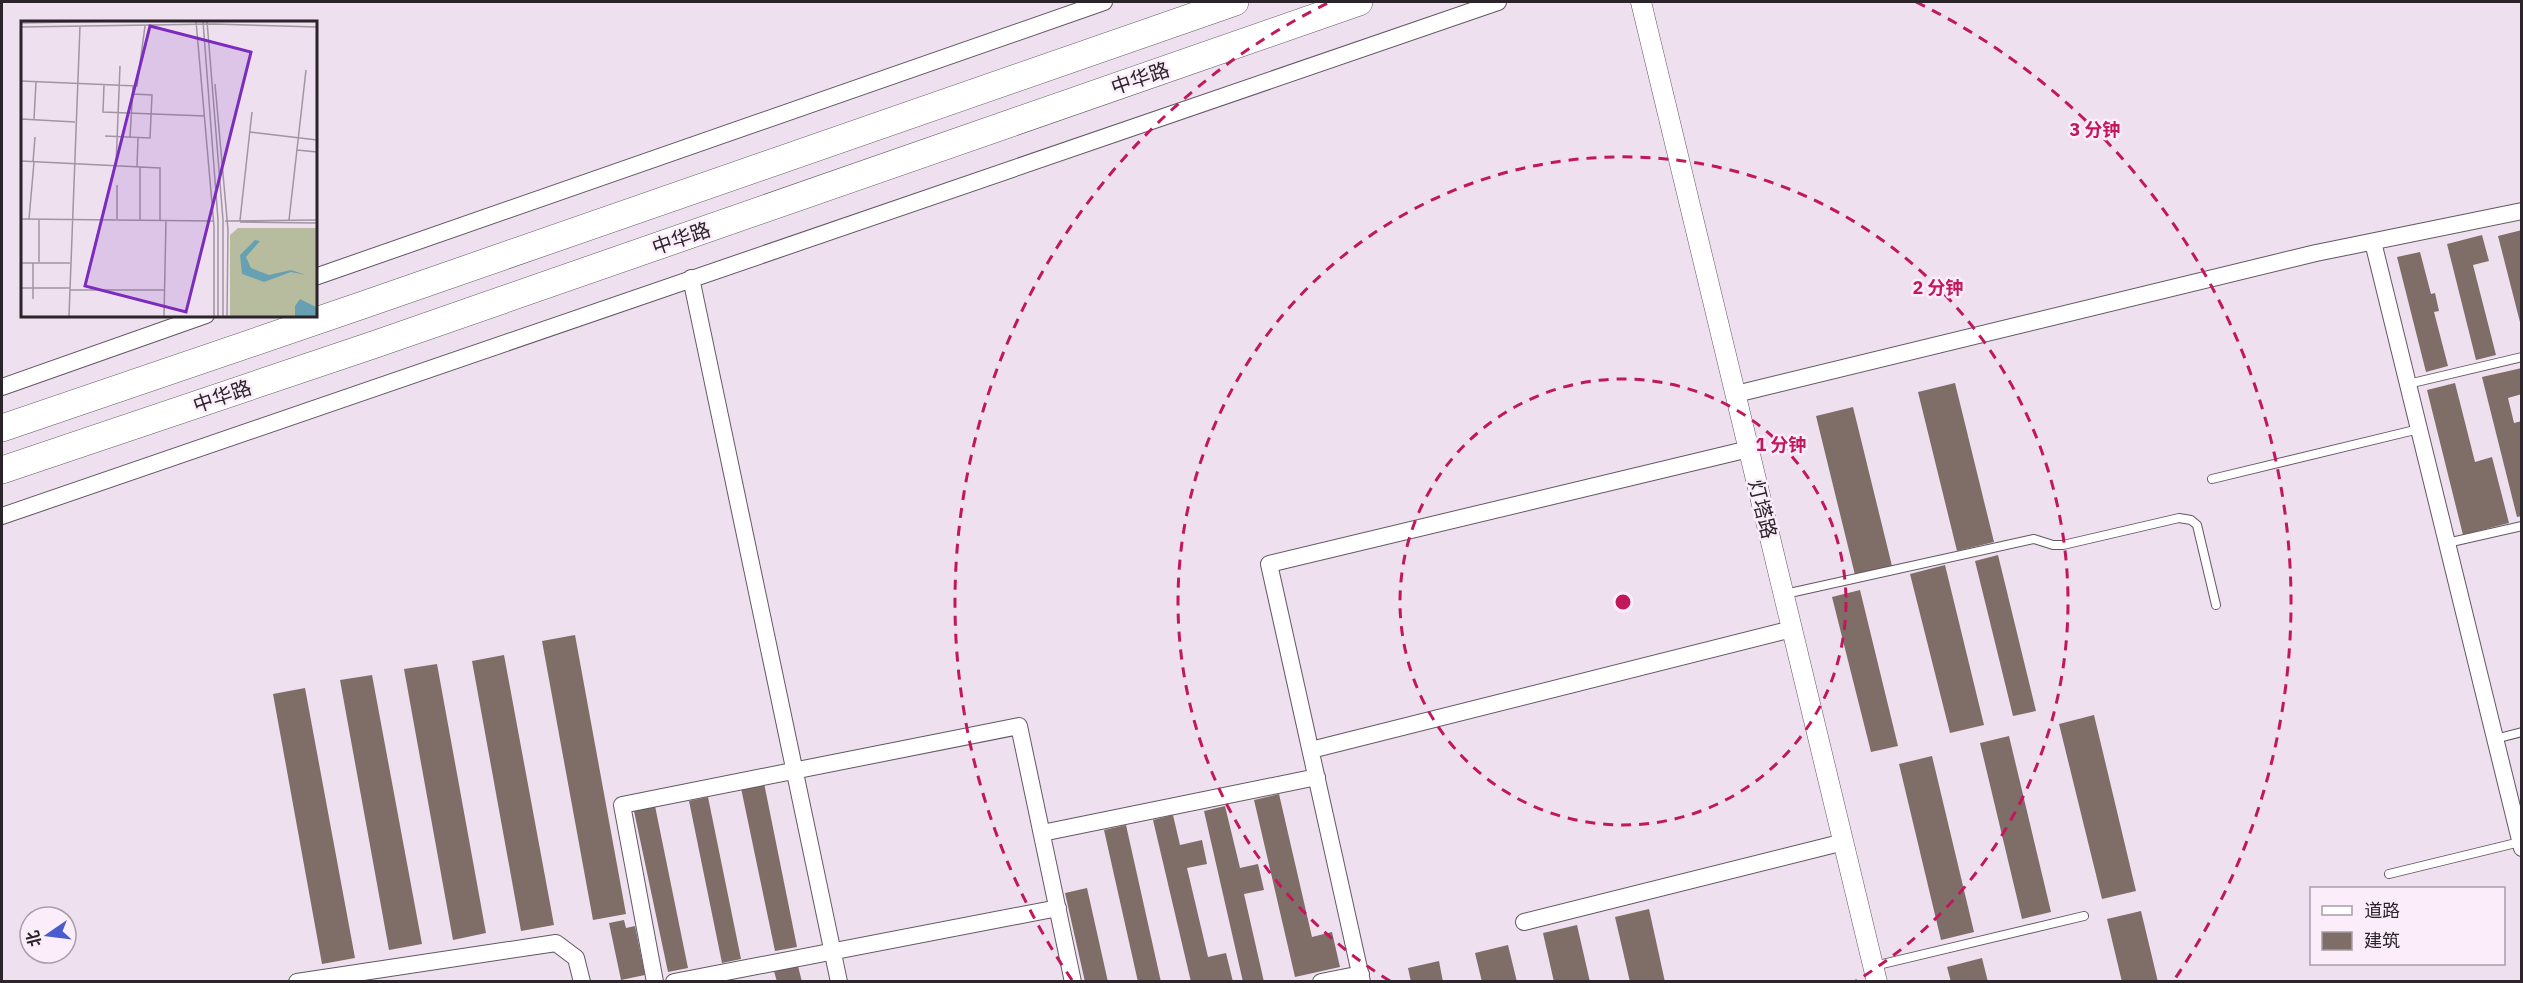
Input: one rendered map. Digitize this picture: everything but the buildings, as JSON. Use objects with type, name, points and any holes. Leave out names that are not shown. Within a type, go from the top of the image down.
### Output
[{"type":"highway","name":"中华路","points":[[2,428],[382,299],[1235,2]]},
{"type":"highway","name":"中华路","points":[[2,470],[385,342],[1359,2]]},
{"type":"street","points":[[316,277],[1104,2]]},
{"type":"street","points":[[2,516],[1498,2]]},
{"type":"street","name":"灯塔路","points":[[1641,2],[1876,974]]},
{"type":"street","points":[[1736,394],[2373,242],[2522,211]]},
{"type":"street","points":[[2373,242],[2521,845]]},
{"type":"street","points":[[691,278],[839,981]]},
{"type":"street","points":[[2,387],[203,316]]},
{"type":"street","points":[[1321,981],[1361,977],[1269,564],[1749,450]]},
{"type":"street","points":[[1311,750],[1792,629]]},
{"type":"street","points":[[655,981],[622,805],[1019,726],[1073,981]]},
{"type":"street","points":[[1042,833],[1317,777]]},
{"type":"street","points":[[1524,922],[1844,842]]},
{"type":"street","points":[[674,981],[1058,908]]},
{"type":"street","points":[[297,981],[556,943],[576,958],[582,981]]},
{"type":"lane","points":[[2408,384],[2522,357]]},
{"type":"lane","points":[[2212,479],[2419,429]]},
{"type":"lane","points":[[1784,595],[2034,539],[2053,545],[2063,545],[2179,518],[2191,520],[2197,525],[2216,604]]},
{"type":"lane","points":[[2447,543],[2522,526]]},
{"type":"lane","points":[[2494,739],[2522,732]]},
{"type":"lane","points":[[2389,874],[2521,845]]},
{"type":"lane","points":[[1876,974],[2085,916]]}]
